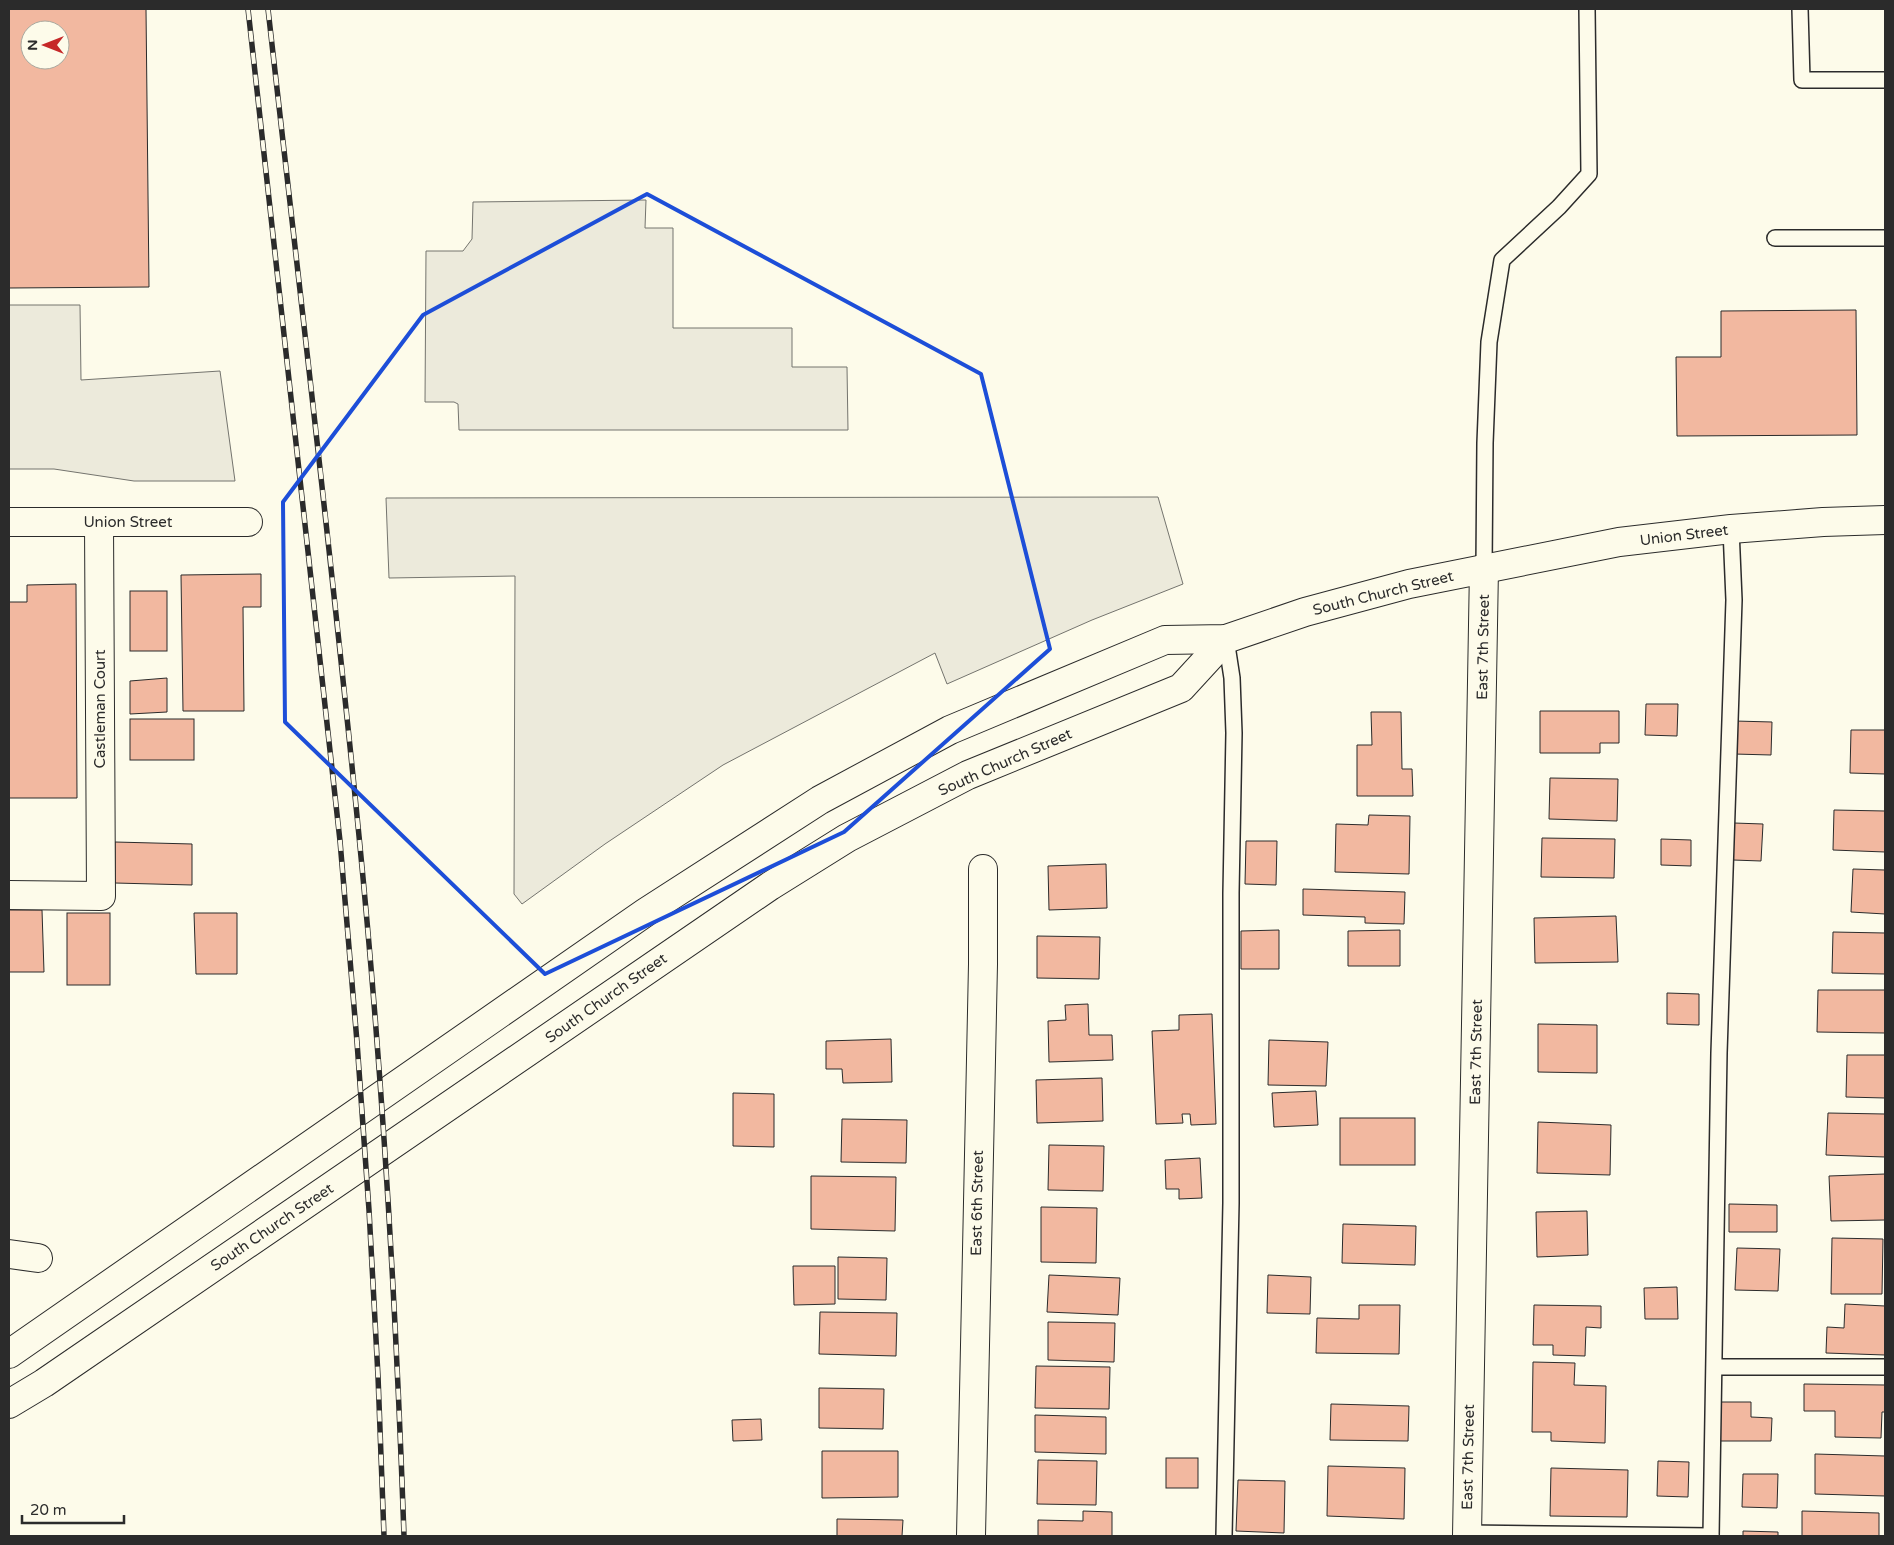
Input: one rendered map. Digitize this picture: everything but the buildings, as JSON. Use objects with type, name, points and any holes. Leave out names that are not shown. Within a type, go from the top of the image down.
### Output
[{"type":"main road","name":"Union Street","points":[[1484,568],[1619,542],[1731,529],[1823,522],[1885,520]]},
{"type":"main road","name":"Union Street","points":[[9,522],[248,522]]},
{"type":"main road","name":"Castleman Court","points":[[9,895],[101,896],[99,523]]},
{"type":"main road","name":"South Church Street","points":[[9,1354],[646,912],[820,800],[950,730],[1165,640],[1226,639],[1315,610],[1409,584],[1484,568]]},
{"type":"main road","name":"East 7th Street","points":[[1467,1535],[1484,568]]},
{"type":"main road","name":"South Church Street","points":[[9,1404],[52,1377],[770,886],[847,838],[968,775],[1181,688],[1226,639]]},
{"type":"main road","name":"East 6th Street","points":[[970,1536],[983,964],[983,869]]},
{"type":"main road","points":[[9,1254],[38,1258]]},
{"type":"lane","points":[[1484,568],[1488,342],[1502,260],[1559,207],[1589,174],[1587,9]]},
{"type":"lane","points":[[1800,9],[1802,80],[1885,80]]},
{"type":"lane","points":[[1775,238],[1885,238]]},
{"type":"lane","points":[[1467,1535],[1711,1536],[1719,1053],[1734,600],[1731,529]]},
{"type":"lane","points":[[1224,1536],[1231,1203],[1231,893],[1234,733],[1232,678],[1226,639]]},
{"type":"lane","points":[[1715,1367],[1885,1367]]},
{"type":"highlighted area","points":[[647,194],[981,374],[1050,649],[844,832],[545,974],[285,722],[283,502],[423,315]]},
{"type":"shaded area","points":[[646,200],[645,228],[673,228],[673,328],[792,328],[792,367],[847,367],[848,430],[459,430],[458,404],[454,402],[425,402],[426,251],[463,251],[472,239],[473,202]]},
{"type":"shaded area","points":[[9,305],[80,305],[81,380],[220,371],[235,481],[134,481],[54,469],[9,469]]},
{"type":"shaded area","points":[[1158,497],[1183,584],[1092,620],[947,684],[935,653],[723,765],[605,844],[522,904],[514,894],[515,576],[389,578],[386,498]]},
{"type":"railway","points":[[248,9],[340,841],[369,1210],[384,1536]]},
{"type":"railway","points":[[268,9],[338,629],[375,1011],[397,1361],[404,1536]]}]
